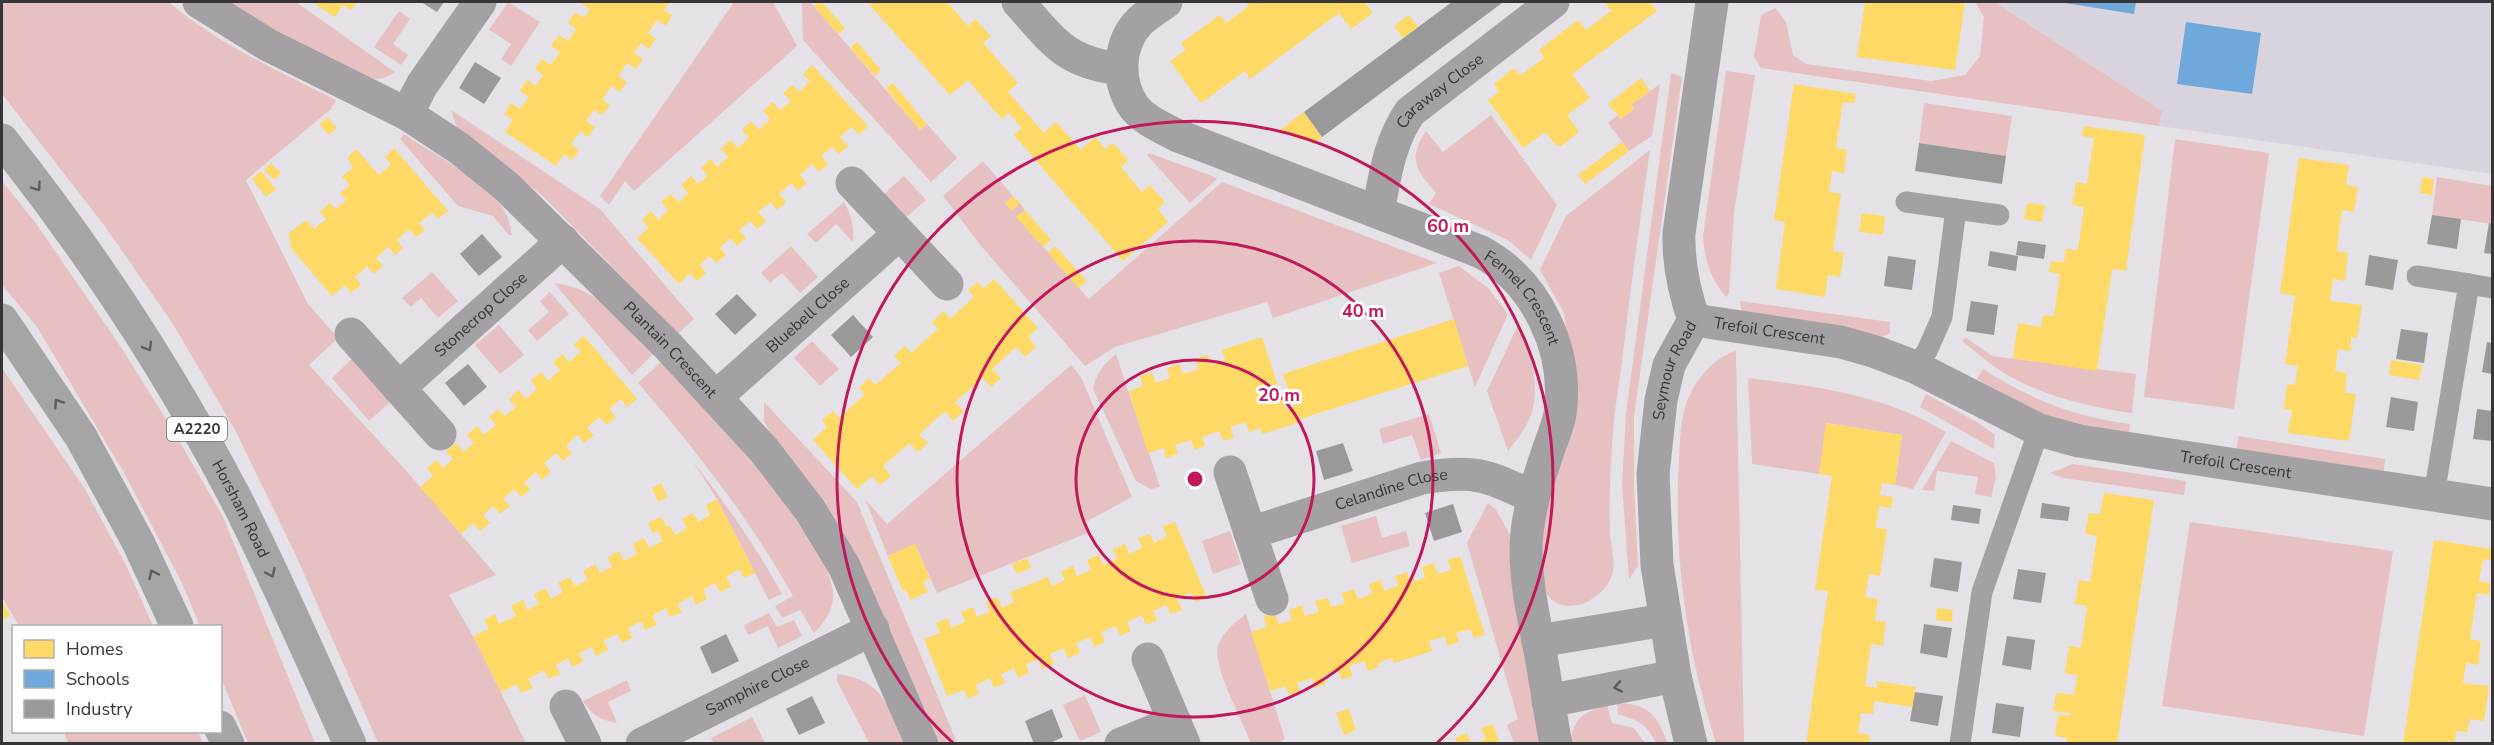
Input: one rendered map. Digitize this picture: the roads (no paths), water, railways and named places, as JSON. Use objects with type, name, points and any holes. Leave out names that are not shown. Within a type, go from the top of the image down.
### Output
[{"type":"main road","name":"Horsham Road","points":[[2,140],[103,276],[168,379],[235,497],[350,744]]},
{"type":"main road","points":[[2,320],[81,437],[138,542],[176,625]]},
{"type":"street","name":"Plantain Crescent","points":[[199,2],[259,39],[407,114],[460,149],[507,187],[635,312],[764,450],[810,510],[844,566],[922,744]]},
{"type":"street","points":[[407,114],[422,85],[480,2]]},
{"type":"street","points":[[1018,2],[1054,42],[1068,53],[1084,63],[1121,69]]},
{"type":"street","name":"Fennel Crescent","points":[[1166,2],[1139,22],[1125,42],[1121,69],[1126,92],[1135,108],[1150,121],[1176,135],[1496,260],[1536,301],[1549,330],[1560,369],[1560,414],[1533,497],[1526,549],[1531,610],[1548,701]]},
{"type":"street","name":"Caraway Close","points":[[1378,212],[1389,154],[1399,128],[1410,112],[1553,2]]},
{"type":"street","name":"Seymour Road","points":[[1691,744],[1665,620],[1657,554],[1653,474],[1656,432],[1669,365],[1694,320],[1684,293],[1678,260],[1679,233],[1712,2]]},
{"type":"street","points":[[852,183],[947,284]]},
{"type":"street","name":"Bluebell Close","points":[[716,397],[899,234]]},
{"type":"street","name":"Stonecrop Close","points":[[399,388],[563,242]]},
{"type":"street","name":"Trefoil Crescent","points":[[1694,320],[1841,342],[1876,352],[1915,367],[2039,430],[2079,441],[2178,458],[2493,504]]},
{"type":"street","points":[[351,334],[440,434]]},
{"type":"street","points":[[1230,472],[1272,599]]},
{"type":"street","name":"Celandine Close","points":[[1250,533],[1422,478],[1449,474],[1469,473],[1493,478],[1533,497]]},
{"type":"street","points":[[1538,641],[1665,620]]},
{"type":"street","name":"Samphire Close","points":[[642,744],[873,629]]},
{"type":"street","points":[[1121,744],[1179,733],[1148,659]]},
{"type":"street","points":[[1556,744],[1548,701],[1675,675]]},
{"type":"street","points":[[566,706],[585,744]]},
{"type":"lane","points":[[1906,202],[1999,215]]},
{"type":"lane","points":[[1915,367],[1927,351],[1942,317],[1956,208]]},
{"type":"lane","points":[[2417,276],[2493,288]]},
{"type":"lane","points":[[2434,495],[2469,285]]},
{"type":"lane","points":[[1960,744],[1982,592],[2039,430]]}]
